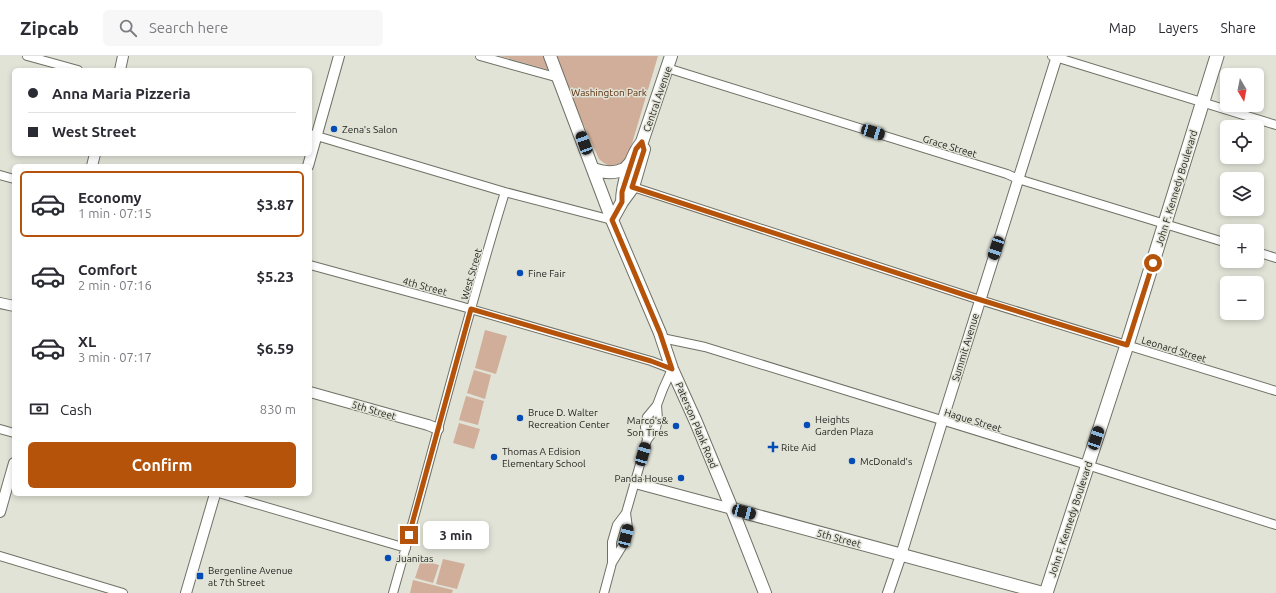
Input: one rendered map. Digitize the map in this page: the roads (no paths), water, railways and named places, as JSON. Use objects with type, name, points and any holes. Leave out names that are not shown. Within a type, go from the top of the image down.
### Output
[{"type":"main road","name":"Paterson Plank Road","points":[[550,56],[612,220],[662,338],[672,369],[696,422],[765,593]]},
{"type":"main road","name":"Central Avenue","points":[[622,202],[622,192],[631,162],[636,149],[642,142],[671,56]]},
{"type":"main road","name":"John F. Kennedy Boulevard","points":[[1044,593],[1127,345],[1217,56]]},
{"type":"main road","name":"Central Avenue","points":[[612,220],[632,187],[644,150],[642,142]]},
{"type":"main road","points":[[593,169],[609,172],[624,169],[631,162]]},
{"type":"main road","name":"5th Street","points":[[732,509],[1044,593]]},
{"type":"street","points":[[27,56],[71,68]]},
{"type":"street","points":[[120,68],[123,56]]},
{"type":"street","points":[[339,56],[313,135],[505,192],[612,220]]},
{"type":"street","points":[[480,56],[559,78]]},
{"type":"street","points":[[1055,57],[1276,125]]},
{"type":"street","name":"Summit Avenue","points":[[888,593],[1018,180],[1055,57]]},
{"type":"street","name":"Grace Street","points":[[668,68],[1007,174],[1018,180],[1220,241]]},
{"type":"street","points":[[0,176],[12,179]]},
{"type":"street","name":"Leonard Street","points":[[632,187],[980,300],[1276,391]]},
{"type":"street","name":"West Street","points":[[393,593],[471,309],[505,192]]},
{"type":"street","points":[[1264,254],[1276,258]]},
{"type":"street","name":"4th Street","points":[[312,266],[471,309],[651,361],[672,369]]},
{"type":"street","points":[[0,302],[12,305]]},
{"type":"street","name":"Hague Street","points":[[662,338],[705,347],[1276,525]]},
{"type":"street","points":[[604,593],[612,563],[613,536],[617,524],[626,513],[647,440],[645,427],[647,417],[657,405],[672,369]]},
{"type":"street","name":"5th Street","points":[[312,393],[438,429]]},
{"type":"street","points":[[0,429],[12,432]]},
{"type":"street","points":[[0,512],[12,470]]},
{"type":"street","name":"5th Street","points":[[635,483],[732,509]]},
{"type":"street","points":[[186,593],[214,496]]},
{"type":"street","points":[[229,496],[406,548]]},
{"type":"street","points":[[612,563],[624,546],[628,528],[626,513]]},
{"type":"street","points":[[0,556],[123,593]]},
{"type":"place","name":"Zena's Salon","points":[[334,129]]},
{"type":"place","name":"Fine Fair","points":[[520,273]]},
{"type":"place","name":"Bruce D. Walter Recreation Center","points":[[520,418]]},
{"type":"place","name":"Heights Garden Plaza","points":[[807,425]]},
{"type":"place","name":"Marco's& Son Tires","points":[[676,426]]},
{"type":"place","name":"Rite Aid","points":[[773,447]]},
{"type":"place","name":"Thomas A Edision Elementary School","points":[[494,457]]},
{"type":"place","name":"McDonald's","points":[[852,461]]},
{"type":"place","name":"Panda House","points":[[681,478]]},
{"type":"place","name":"Juanitas","points":[[388,558]]},
{"type":"place","name":"Bergenline Avenue at 7th Street","points":[[200,576]]},
{"type":"park label","name":"Washington Park","points":[[609,92]]}]
